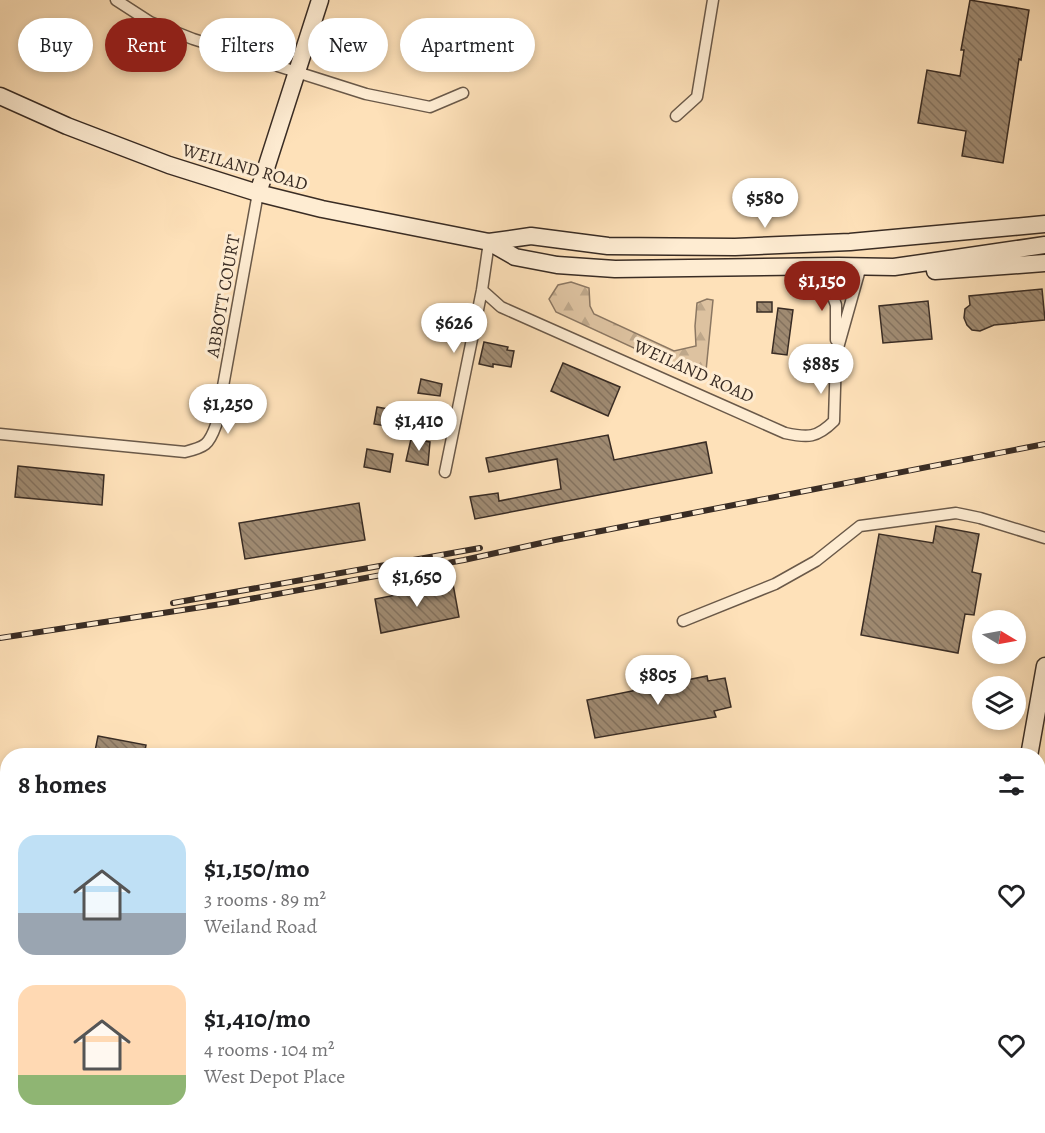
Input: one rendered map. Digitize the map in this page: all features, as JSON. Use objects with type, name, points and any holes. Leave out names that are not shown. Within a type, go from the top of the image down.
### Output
[{"type":"main road","points":[[258,193],[320,0]]},
{"type":"main road","name":"WEILAND ROAD","points":[[0,96],[67,126],[170,165],[258,193],[343,214],[489,242]]},
{"type":"main road","points":[[489,242],[531,236],[608,246],[735,247],[850,242],[1045,224]]},
{"type":"main road","points":[[489,242],[515,257],[569,266],[615,269],[894,267],[1045,245]]},
{"type":"main road","points":[[861,266],[888,275],[1045,263]]},
{"type":"main road","points":[[1031,748],[1041,712],[1045,666]]},
{"type":"street","points":[[116,0],[150,22],[183,35],[366,94],[430,107],[463,93]]},
{"type":"street","points":[[676,116],[697,97],[712,0]]},
{"type":"street","name":"ABBOTT COURT","points":[[0,434],[185,452],[203,448],[211,439],[216,425],[258,193]]},
{"type":"street","points":[[445,472],[482,290],[489,242]]},
{"type":"street","name":"WEILAND ROAD","points":[[836,355],[861,266]]},
{"type":"street","name":"WEILAND ROAD","points":[[482,290],[501,307],[779,430],[801,436],[816,435],[834,420],[836,305],[832,294],[812,267]]},
{"type":"street","points":[[683,621],[775,584],[816,561],[860,526],[956,513],[1045,538]]},
{"type":"green space","points":[[571,282],[589,288],[590,306],[594,314],[674,351],[696,346],[697,303],[707,299],[713,300],[705,381],[556,312],[549,299],[558,285]]},
{"type":"building","points":[[970,0],[1029,10],[1003,163],[962,156],[966,131],[918,123],[927,70],[960,76],[964,50],[961,50]]},
{"type":"building","points":[[1042,289],[1045,320],[994,325],[980,331],[972,330],[964,318],[965,309],[970,305],[969,296]]},
{"type":"building","points":[[928,301],[932,339],[883,343],[879,306]]},
{"type":"building","points":[[757,302],[772,302],[772,312],[757,312]]},
{"type":"building","points":[[439,307],[456,310],[454,323],[437,320]]},
{"type":"building","points":[[778,308],[793,310],[787,355],[772,353]]},
{"type":"building","points":[[484,342],[508,347],[507,350],[514,351],[511,367],[479,364]]},
{"type":"building","points":[[563,363],[620,387],[608,416],[551,391]]},
{"type":"building","points":[[421,379],[442,384],[440,396],[418,393]]},
{"type":"building","points":[[377,407],[423,415],[420,432],[374,424]]},
{"type":"building","points":[[608,435],[614,460],[706,442],[712,473],[475,519],[470,497],[498,493],[499,501],[561,489],[557,459],[489,472],[486,458]]},
{"type":"building","points":[[411,439],[430,442],[428,465],[406,461]]},
{"type":"building","points":[[367,449],[393,454],[390,472],[364,467]]},
{"type":"building","points":[[18,466],[104,475],[102,505],[15,497]]},
{"type":"building","points":[[359,503],[365,540],[245,559],[239,523]]},
{"type":"building","points":[[936,526],[979,534],[972,572],[981,574],[975,610],[972,610],[972,615],[965,614],[958,653],[861,635],[879,534],[933,543]]},
{"type":"building","points":[[453,584],[459,617],[381,633],[375,599]]},
{"type":"building","points":[[707,676],[708,681],[725,678],[731,707],[714,711],[716,717],[595,738],[587,700]]},
{"type":"building","points":[[98,736],[146,745],[145,748],[96,748]]},
{"type":"railway","points":[[0,638],[228,603],[464,560],[1045,444]]},
{"type":"railway","points":[[173,603],[480,548]]}]
